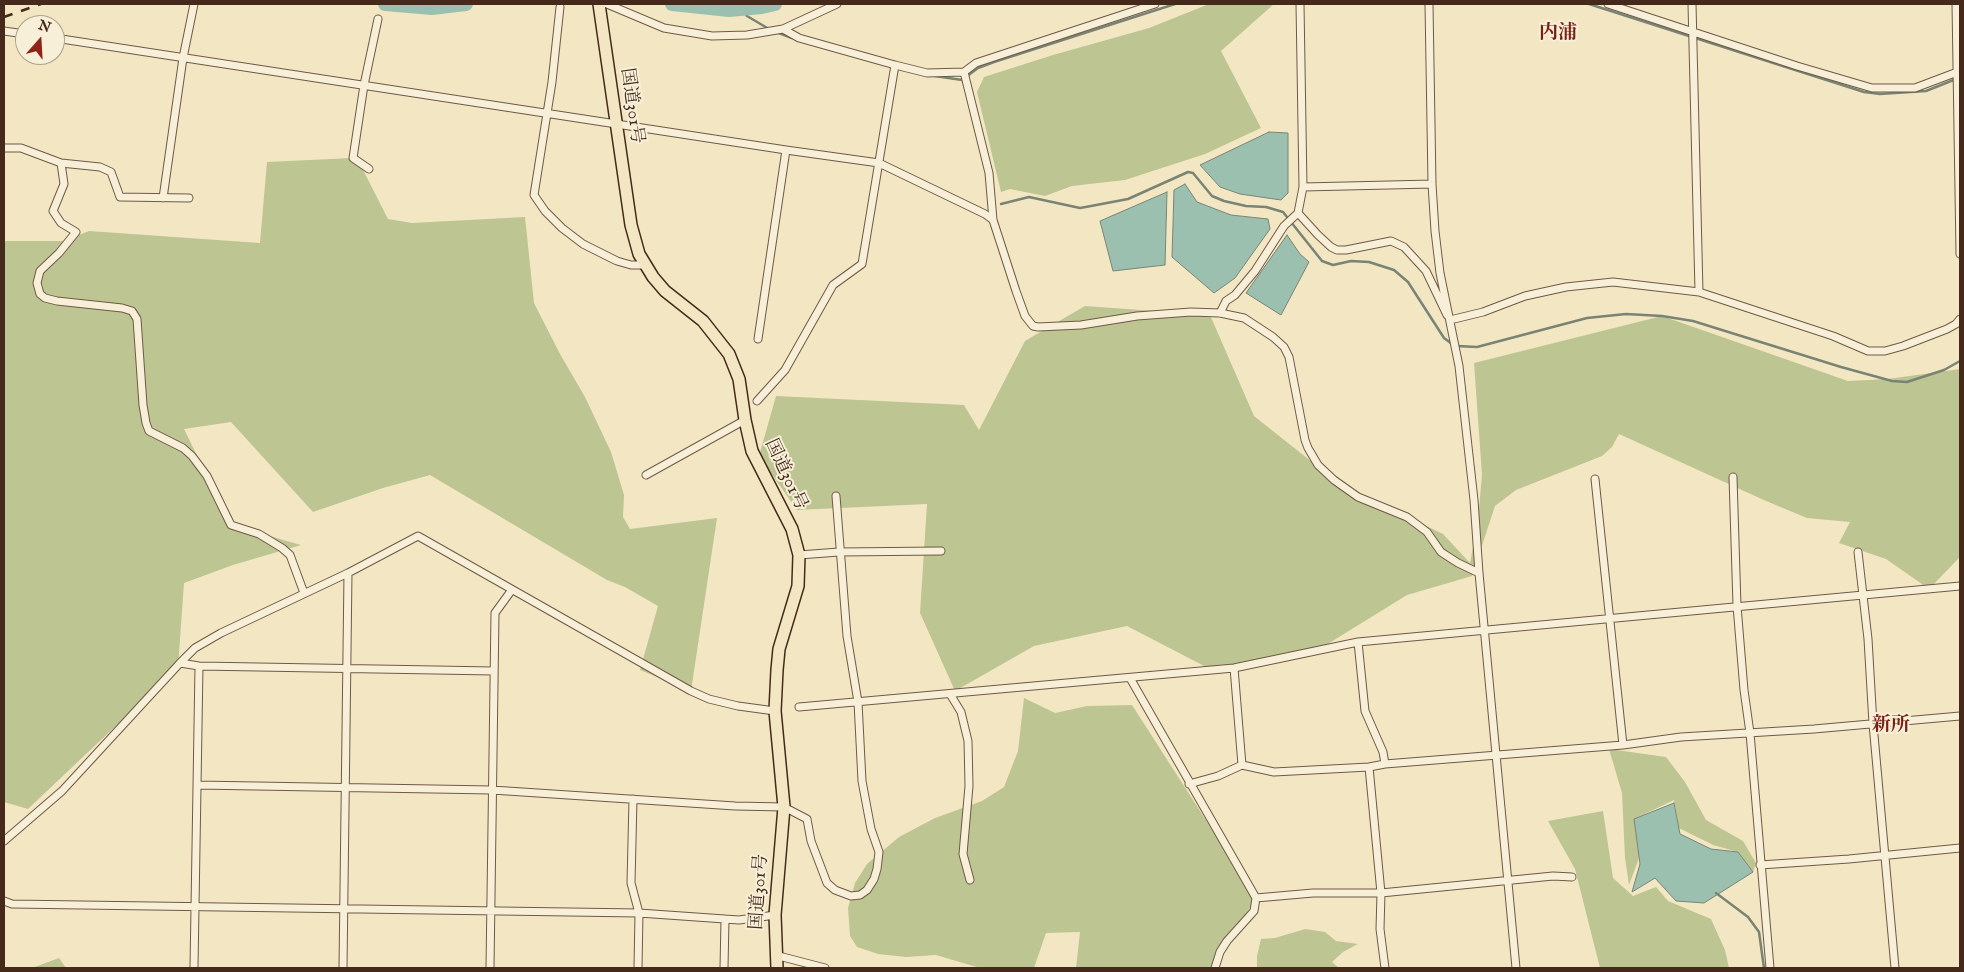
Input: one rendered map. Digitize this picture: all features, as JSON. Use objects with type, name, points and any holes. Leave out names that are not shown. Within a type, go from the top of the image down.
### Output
[{"type":"highway","name":"国道301号","points":[[598,4],[631,225],[639,254],[644,265],[665,291],[703,321],[729,354],[739,379],[752,451],[792,529],[799,555],[798,586],[779,649],[774,711],[784,806],[775,915],[776,968]]},
{"type":"street","points":[[163,198],[183,58],[194,4]]},
{"type":"street","points":[[607,4],[664,28],[712,36],[747,35],[783,29],[837,4]]},
{"type":"street","points":[[783,29],[799,38],[895,66],[927,72],[964,72],[976,63],[1155,4]]},
{"type":"street","points":[[1220,312],[1226,302],[1235,295],[1255,270],[1284,226],[1298,213],[1303,187],[1300,4]]},
{"type":"street","points":[[1429,4],[1432,184],[1440,274],[1459,366],[1474,500],[1479,573],[1516,968]]},
{"type":"street","points":[[1608,4],[1797,66],[1872,88],[1915,88],[1958,73]]},
{"type":"street","points":[[1692,4],[1699,292]]},
{"type":"street","points":[[1956,4],[1960,254]]},
{"type":"street","points":[[560,7],[552,82],[534,195],[537,201],[562,228],[583,244],[624,263],[644,265]]},
{"type":"street","points":[[369,169],[353,158],[364,85],[378,19]]},
{"type":"street","points":[[65,40],[879,163],[985,214],[992,220]]},
{"type":"street","points":[[758,401],[785,370],[833,285],[862,264],[895,66]]},
{"type":"street","points":[[964,72],[989,173],[992,220],[1011,280],[1025,316],[1036,327],[1100,323],[1156,315],[1220,312],[1244,318],[1273,337],[1284,347],[1292,369],[1305,440],[1318,465],[1334,480],[1358,497],[1407,517],[1427,532],[1442,552],[1458,563],[1479,573]]},
{"type":"street","points":[[4,148],[21,148],[60,163],[100,167],[111,172],[120,197],[189,198]]},
{"type":"street","points":[[758,339],[786,150]]},
{"type":"street","points":[[60,163],[64,184],[53,211],[61,223],[76,232],[60,253],[40,271],[36,283],[40,294],[45,298],[57,301],[113,306],[132,311],[137,319],[143,405],[149,431],[183,448],[192,456],[206,476],[231,525],[259,534],[290,555],[304,593]]},
{"type":"street","points":[[1303,187],[1432,184]]},
{"type":"street","points":[[1298,213],[1318,236],[1337,250],[1392,241],[1404,247],[1426,271],[1450,320]]},
{"type":"street","points":[[1450,320],[1484,312],[1525,296],[1586,284],[1613,282],[1699,292],[1833,336],[1868,351],[1885,351],[1903,346],[1947,329],[1956,324],[1960,319]]},
{"type":"street","points":[[646,475],[745,420]]},
{"type":"street","points":[[1733,477],[1737,606],[1770,968]]},
{"type":"street","points":[[1595,479],[1623,745]]},
{"type":"street","points":[[198,785],[492,790],[735,806],[784,806],[807,819],[811,841],[826,883],[835,890],[851,896],[860,895],[867,890],[877,869],[879,852],[871,828],[862,781],[858,702],[846,636],[836,496]]},
{"type":"street","points":[[4,840],[62,791],[195,648],[221,633],[348,573],[418,536],[691,691],[710,700],[756,710],[774,711]]},
{"type":"street","points":[[799,555],[839,552],[941,551]]},
{"type":"street","points":[[1858,552],[1868,639],[1873,724],[1895,968]]},
{"type":"street","points":[[343,968],[348,573]]},
{"type":"street","points":[[799,707],[1234,668],[1358,642],[1960,586]]},
{"type":"street","points":[[490,968],[495,613],[511,590]]},
{"type":"street","points":[[1358,642],[1365,711],[1383,752],[1385,764]]},
{"type":"street","points":[[180,663],[199,666],[494,671]]},
{"type":"street","points":[[194,968],[199,666]]},
{"type":"street","points":[[1234,668],[1242,765]]},
{"type":"street","points":[[1130,678],[1256,898],[1254,912],[1220,952],[1215,968]]},
{"type":"street","points":[[950,694],[961,712],[968,741],[969,786],[963,854],[970,880]]},
{"type":"street","points":[[1190,784],[1218,776],[1242,765],[1274,772],[1370,767],[1385,764],[1623,745],[1681,737],[1960,716]]},
{"type":"street","points":[[1370,767],[1381,893],[1380,929],[1386,968]]},
{"type":"street","points":[[633,799],[631,883],[639,913],[638,968]]},
{"type":"street","points":[[1760,865],[1884,856],[1960,848]]},
{"type":"street","points":[[1256,898],[1313,893],[1381,893],[1553,876],[1572,878]]},
{"type":"street","points":[[4,900],[12,904],[639,913],[725,920],[775,915]]},
{"type":"street","points":[[724,968],[725,920]]},
{"type":"street","points":[[775,955],[825,968]]},
{"type":"green space","points":[[1209,4],[1274,4],[1221,51],[1261,128],[1205,154],[1125,180],[1072,186],[1045,196],[1010,189],[1001,192],[977,92],[984,77],[1149,28]]},
{"type":"green space","points":[[352,158],[361,166],[388,219],[412,223],[525,217],[534,303],[585,397],[611,452],[624,495],[623,517],[630,529],[717,518],[691,691],[640,670],[658,606],[625,587],[607,580],[430,475],[383,488],[313,512],[231,422],[184,429],[231,525],[301,545],[233,565],[184,583],[178,667],[28,809],[4,802],[4,241],[64,241],[89,231],[260,243],[267,162]]},
{"type":"green space","points":[[1085,306],[1210,315],[1254,416],[1341,485],[1443,534],[1470,563],[1478,520],[1482,475],[1474,363],[1662,316],[1848,381],[1888,379],[1960,369],[1960,557],[1929,589],[1886,559],[1839,543],[1850,522],[1807,518],[1619,434],[1612,447],[1602,456],[1516,490],[1495,506],[1472,576],[1407,595],[1305,658],[1206,667],[1127,626],[1034,646],[955,691],[920,613],[927,504],[797,510],[759,456],[776,396],[964,405],[979,430],[1025,341]]},
{"type":"green space","points":[[1024,698],[1055,713],[1087,706],[1132,705],[1256,898],[1217,961],[1216,968],[1076,968],[1080,932],[1046,933],[1034,968],[980,968],[936,955],[906,957],[878,954],[857,947],[850,936],[848,908],[855,883],[867,864],[899,837],[935,818],[982,801],[1004,787],[1018,751]]},
{"type":"green space","points":[[1609,749],[1666,757],[1685,782],[1706,820],[1743,841],[1756,863],[1753,872],[1738,852],[1713,845],[1679,828],[1674,800],[1634,819],[1639,858],[1629,885],[1625,858],[1622,793]]},
{"type":"green space","points":[[1603,811],[1613,878],[1633,896],[1656,887],[1668,901],[1711,919],[1725,950],[1729,968],[1600,968],[1575,869],[1548,821]]},
{"type":"green space","points":[[1305,929],[1325,932],[1336,941],[1358,944],[1343,952],[1332,962],[1339,968],[1257,968],[1257,956],[1261,939],[1275,938]]},
{"type":"green space","points":[[59,958],[66,968],[32,968]]},
{"type":"shaded area","points":[[1269,132],[1288,133],[1288,193],[1281,200],[1240,194],[1220,187],[1200,165]]},
{"type":"shaded area","points":[[1185,184],[1197,202],[1231,215],[1268,219],[1270,229],[1235,278],[1214,293],[1172,257],[1174,190]]},
{"type":"shaded area","points":[[1167,192],[1165,265],[1113,271],[1100,221]]},
{"type":"shaded area","points":[[1287,235],[1300,254],[1309,262],[1281,315],[1246,293]]},
{"type":"shaded area","points":[[1674,803],[1680,834],[1711,849],[1738,852],[1753,872],[1704,903],[1676,901],[1655,878],[1632,892],[1640,864],[1634,819]]},
{"type":"waterway","points":[[385,4],[432,8],[466,4]]},
{"type":"waterway","points":[[672,4],[729,10],[775,4]]},
{"type":"waterway","points":[[935,76],[962,80],[978,68],[994,62],[1175,4]]},
{"type":"waterway","points":[[1589,4],[1864,92],[1880,94],[1926,91],[1956,79]]},
{"type":"waterway","points":[[742,9],[747,16],[769,29]]},
{"type":"waterway","points":[[776,32],[792,38]]},
{"type":"waterway","points":[[1001,204],[1029,197],[1080,208],[1128,199],[1188,172],[1193,173],[1212,196],[1246,206],[1266,207],[1283,212],[1322,261],[1333,265],[1351,261],[1369,262],[1394,270],[1408,282],[1444,338],[1452,344]]},
{"type":"waterway","points":[[1457,346],[1477,347],[1587,318],[1626,314],[1662,316],[1693,321],[1892,381],[1907,382],[1944,370],[1960,361]]},
{"type":"waterway","points":[[1716,893],[1748,917],[1759,932],[1764,968]]},
{"type":"railway","points":[[4,17],[41,4]]},
{"type":"district","name":"内浦","points":[[1558,34]]},
{"type":"district","name":"新所","points":[[1891,726]]}]
